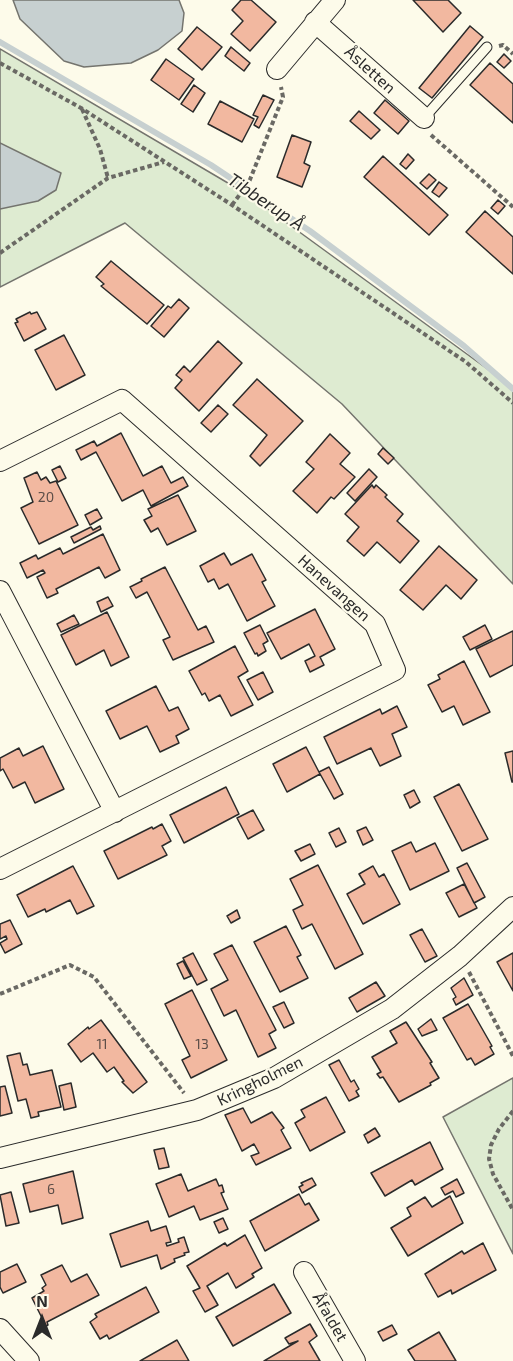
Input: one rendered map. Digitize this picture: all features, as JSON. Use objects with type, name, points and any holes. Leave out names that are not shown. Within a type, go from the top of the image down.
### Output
[{"type":"street","points":[[278,69],[335,0]]},
{"type":"street","name":"Åsletten","points":[[315,22],[424,118]]},
{"type":"street","name":"Hanevangen","points":[[0,461],[122,400],[375,624],[395,670],[0,869]]},
{"type":"street","points":[[0,591],[114,812]]},
{"type":"street","name":"Kringholmen","points":[[0,1158],[197,1110],[274,1078],[392,1009],[460,956],[513,906]]},
{"type":"street","name":"Åfaldet","points":[[304,1272],[355,1361]]},
{"type":"street","points":[[0,1329],[29,1361]]},
{"type":"lane","points":[[424,118],[487,47]]},
{"type":"path","points":[[0,63],[81,108],[232,205],[466,362],[513,403]]},
{"type":"path","points":[[232,205],[249,182],[283,97],[278,69]]},
{"type":"path","points":[[81,108],[100,149],[108,178]]},
{"type":"path","points":[[424,118],[425,130],[513,207]]},
{"type":"path","points":[[0,253],[108,178],[165,162]]},
{"type":"path","points":[[460,956],[513,1056]]},
{"type":"path","points":[[0,994],[70,965],[94,977],[197,1110]]},
{"type":"path","points":[[513,1111],[499,1129],[491,1145],[489,1159],[493,1174],[513,1210]]},
{"type":"green space","points":[[0,49],[250,196],[508,384],[513,390],[513,584],[342,404],[125,223],[0,287]]},
{"type":"green space","points":[[513,1078],[513,1254],[443,1117]]},
{"type":"shaded area","points":[[13,0],[179,0],[184,13],[182,31],[158,50],[131,63],[84,67],[64,61],[20,19]]},
{"type":"shaded area","points":[[0,143],[61,173],[56,190],[38,201],[0,209]]},
{"type":"building","points":[[241,0],[251,0],[276,22],[250,51],[231,34],[243,21],[232,10]]},
{"type":"building","points":[[413,0],[448,0],[461,13],[443,32]]},
{"type":"building","points":[[470,26],[483,37],[432,98],[419,88]]},
{"type":"building","points":[[197,27],[222,47],[202,70],[178,49]]},
{"type":"building","points":[[231,47],[250,63],[244,71],[225,56]]},
{"type":"building","points":[[504,54],[511,61],[504,68],[497,62]]},
{"type":"building","points":[[166,59],[194,79],[179,100],[151,80]]},
{"type":"building","points":[[490,63],[513,84],[513,123],[470,85]]},
{"type":"building","points":[[194,85],[205,93],[193,112],[181,104]]},
{"type":"building","points":[[263,95],[274,100],[259,128],[254,125],[258,117],[253,115]]},
{"type":"building","points":[[385,100],[409,121],[398,134],[374,113]]},
{"type":"building","points":[[220,101],[254,119],[242,142],[208,124]]},
{"type":"building","points":[[359,111],[380,130],[371,139],[350,121]]},
{"type":"building","points":[[292,135],[311,142],[304,163],[310,166],[302,187],[277,177]]},
{"type":"building","points":[[408,154],[414,160],[406,169],[400,164]]},
{"type":"building","points":[[383,156],[448,215],[429,235],[364,177]]},
{"type":"building","points":[[429,174],[436,180],[427,189],[420,183]]},
{"type":"building","points":[[439,182],[447,188],[439,197],[432,192]]},
{"type":"building","points":[[498,200],[505,206],[498,214],[491,208]]},
{"type":"building","points":[[485,211],[513,237],[513,274],[466,232]]},
{"type":"building","points":[[111,261],[164,305],[147,324],[101,286],[104,284],[96,277]]},
{"type":"building","points":[[179,299],[189,308],[164,337],[151,326],[168,306],[171,308]]},
{"type":"building","points":[[30,312],[31,314],[37,312],[46,329],[24,341],[15,323],[18,322],[16,319]]},
{"type":"building","points":[[64,335],[85,375],[56,390],[35,350]]},
{"type":"building","points":[[218,341],[242,363],[199,411],[175,388],[182,380],[176,375],[184,366],[190,372]]},
{"type":"building","points":[[257,379],[303,421],[260,466],[250,456],[267,435],[233,405]]},
{"type":"building","points":[[218,405],[228,414],[211,432],[201,423]]},
{"type":"building","points":[[121,433],[143,476],[162,466],[171,483],[183,477],[188,486],[151,506],[143,490],[122,501],[96,452],[81,460],[76,450],[94,441],[97,446]]},
{"type":"building","points":[[330,434],[350,453],[340,464],[355,477],[334,499],[331,497],[317,513],[293,491],[314,469],[306,462]]},
{"type":"building","points":[[383,448],[394,458],[388,464],[378,454]]},
{"type":"building","points":[[60,466],[66,478],[58,482],[52,470]]},
{"type":"building","points":[[369,469],[377,477],[355,501],[347,493]]},
{"type":"building","points":[[37,472],[41,480],[46,477],[50,483],[56,481],[78,525],[39,544],[21,508],[33,502],[24,478]]},
{"type":"building","points":[[372,485],[374,488],[376,485],[387,495],[385,497],[403,514],[397,521],[419,541],[400,563],[377,542],[364,556],[347,541],[359,527],[345,514]]},
{"type":"building","points":[[178,495],[196,531],[167,545],[158,528],[151,532],[144,520],[152,516],[148,509]]},
{"type":"building","points":[[97,509],[102,518],[90,525],[85,515]]},
{"type":"building","points":[[100,526],[101,529],[74,543],[71,537],[91,527],[93,530]]},
{"type":"building","points":[[103,534],[120,570],[105,578],[99,567],[56,589],[58,593],[47,598],[37,577],[45,573],[43,570],[27,578],[20,563],[36,555],[38,559],[60,548],[63,554]]},
{"type":"building","points":[[439,546],[477,580],[461,599],[446,585],[423,610],[400,590]]},
{"type":"building","points":[[224,553],[231,565],[252,554],[266,580],[262,582],[275,606],[247,621],[228,584],[219,589],[214,579],[208,582],[200,566]]},
{"type":"building","points":[[165,567],[198,630],[206,626],[214,642],[173,660],[163,640],[170,637],[147,592],[136,598],[130,587]]},
{"type":"building","points":[[108,597],[113,606],[101,612],[97,602]]},
{"type":"building","points":[[315,609],[335,649],[320,657],[324,665],[310,672],[305,661],[315,656],[309,644],[281,659],[267,633]]},
{"type":"building","points":[[107,612],[129,657],[111,666],[104,650],[76,665],[61,635]]},
{"type":"building","points":[[74,615],[79,624],[61,632],[57,624]]},
{"type":"building","points":[[260,625],[268,641],[263,644],[266,651],[258,656],[244,633]]},
{"type":"building","points":[[485,625],[492,639],[470,650],[463,637]]},
{"type":"building","points":[[513,631],[513,665],[490,677],[476,649]]},
{"type":"building","points":[[235,646],[248,671],[238,677],[253,705],[231,716],[220,695],[209,701],[205,693],[202,695],[189,671]]},
{"type":"building","points":[[464,661],[490,712],[463,725],[454,706],[442,712],[428,685],[440,679],[438,675]]},
{"type":"building","points":[[263,672],[273,692],[258,700],[247,680]]},
{"type":"building","points":[[156,686],[169,711],[178,707],[189,729],[176,736],[179,743],[160,752],[147,726],[120,739],[106,711]]},
{"type":"building","points":[[397,706],[407,727],[392,734],[401,756],[380,766],[371,748],[337,764],[324,737],[380,709],[382,714]]},
{"type":"building","points":[[43,746],[64,789],[35,803],[25,782],[13,788],[3,769],[0,771],[0,758],[19,748],[23,756]]},
{"type":"building","points":[[306,747],[320,774],[287,792],[273,764]]},
{"type":"building","points":[[513,751],[513,782],[512,782],[505,753]]},
{"type":"building","points":[[329,767],[343,794],[334,799],[319,772]]},
{"type":"building","points":[[459,784],[488,839],[462,851],[434,797]]},
{"type":"building","points":[[226,787],[239,814],[184,843],[170,815]]},
{"type":"building","points":[[414,790],[420,802],[410,808],[404,795]]},
{"type":"building","points":[[253,810],[264,830],[248,839],[237,818]]},
{"type":"building","points":[[162,824],[171,841],[162,846],[167,855],[118,879],[104,851]]},
{"type":"building","points":[[366,827],[373,840],[363,845],[357,831]]},
{"type":"building","points":[[339,828],[346,842],[336,847],[329,833]]},
{"type":"building","points":[[411,842],[416,852],[435,843],[449,871],[410,890],[392,851]]},
{"type":"building","points":[[310,844],[315,854],[301,861],[295,851]]},
{"type":"building","points":[[467,863],[485,897],[474,903],[457,868]]},
{"type":"building","points":[[318,865],[363,954],[335,969],[312,924],[302,929],[293,910],[303,905],[290,879]]},
{"type":"building","points":[[73,866],[94,906],[77,914],[70,900],[46,912],[45,909],[28,917],[17,895]]},
{"type":"building","points":[[373,866],[379,877],[384,874],[400,904],[363,924],[347,894],[365,884],[359,874]]},
{"type":"building","points":[[464,884],[477,908],[459,917],[446,893]]},
{"type":"building","points":[[237,910],[240,918],[231,923],[227,916]]},
{"type":"building","points":[[10,920],[22,944],[5,953],[0,943],[7,939],[6,936],[0,939],[0,924]]},
{"type":"building","points":[[286,926],[301,955],[297,957],[308,978],[280,992],[254,942]]},
{"type":"building","points":[[422,929],[437,956],[425,962],[410,935]]},
{"type":"building","points":[[232,945],[276,1030],[269,1034],[276,1048],[258,1057],[236,1010],[224,1016],[211,989],[228,980],[214,954]]},
{"type":"building","points":[[193,953],[207,980],[197,985],[183,958]]},
{"type":"building","points":[[513,953],[513,991],[497,962]]},
{"type":"building","points":[[183,961],[191,976],[184,979],[177,964]]},
{"type":"building","points":[[464,978],[473,995],[456,1005],[453,999],[456,997],[451,988]]},
{"type":"building","points":[[376,982],[385,996],[357,1012],[349,998]]},
{"type":"building","points":[[192,990],[227,1060],[191,1078],[182,1060],[190,1056],[165,1004]]},
{"type":"building","points":[[284,1002],[294,1023],[284,1028],[273,1007]]},
{"type":"building","points":[[468,1004],[492,1046],[490,1047],[494,1054],[475,1065],[471,1058],[467,1060],[443,1018]]},
{"type":"building","points":[[431,1019],[437,1030],[422,1036],[418,1029]]},
{"type":"building","points":[[101,1020],[147,1082],[133,1093],[122,1082],[124,1081],[114,1067],[107,1072],[93,1053],[81,1062],[68,1044],[88,1027],[89,1029]]},
{"type":"building","points":[[406,1022],[432,1062],[430,1063],[439,1078],[430,1083],[431,1085],[399,1102],[383,1077],[380,1078],[377,1074],[381,1072],[372,1057],[397,1043],[390,1031]]},
{"type":"building","points":[[20,1053],[23,1065],[27,1064],[30,1075],[52,1070],[61,1107],[38,1112],[39,1116],[31,1118],[26,1099],[18,1101],[7,1056]]},
{"type":"building","points":[[339,1060],[351,1082],[354,1080],[359,1089],[356,1091],[359,1096],[349,1101],[329,1065]]},
{"type":"building","points":[[71,1083],[76,1107],[64,1110],[59,1086]]},
{"type":"building","points":[[5,1086],[12,1113],[0,1116],[0,1087]]},
{"type":"building","points":[[326,1097],[345,1132],[310,1151],[295,1123],[305,1117],[301,1110]]},
{"type":"building","points":[[243,1108],[251,1123],[272,1112],[284,1128],[281,1130],[291,1148],[256,1165],[251,1156],[259,1153],[254,1144],[242,1151],[225,1115]]},
{"type":"building","points":[[375,1128],[380,1136],[368,1143],[364,1135]]},
{"type":"building","points":[[430,1142],[443,1169],[415,1185],[412,1180],[385,1196],[371,1173]]},
{"type":"building","points":[[164,1148],[169,1167],[159,1169],[154,1150]]},
{"type":"building","points":[[73,1171],[83,1218],[62,1224],[58,1205],[30,1212],[23,1184]]},
{"type":"building","points":[[181,1174],[188,1191],[216,1179],[219,1186],[222,1185],[224,1192],[221,1193],[228,1209],[200,1220],[194,1206],[169,1217],[156,1184]]},
{"type":"building","points":[[312,1178],[316,1185],[302,1193],[299,1187],[303,1185],[301,1183]]},
{"type":"building","points":[[457,1179],[464,1193],[456,1197],[453,1191],[445,1195],[441,1188]]},
{"type":"building","points":[[11,1192],[19,1223],[6,1226],[0,1195]]},
{"type":"building","points":[[299,1194],[305,1205],[309,1203],[319,1220],[265,1251],[250,1221]]},
{"type":"building","points":[[450,1196],[463,1223],[408,1256],[391,1228],[411,1216],[407,1208],[425,1197],[432,1207]]},
{"type":"building","points":[[223,1218],[228,1229],[219,1233],[214,1222]]},
{"type":"building","points":[[148,1221],[151,1231],[166,1226],[171,1242],[166,1243],[167,1246],[179,1242],[178,1239],[184,1237],[189,1252],[174,1259],[175,1262],[161,1269],[157,1255],[121,1267],[110,1234]]},
{"type":"building","points":[[245,1235],[262,1268],[252,1274],[254,1277],[236,1288],[228,1273],[207,1286],[218,1305],[205,1312],[193,1291],[200,1288],[187,1266],[225,1243],[227,1246]]},
{"type":"building","points":[[483,1243],[496,1270],[452,1294],[451,1290],[438,1297],[425,1274],[462,1251],[464,1254]]},
{"type":"building","points":[[17,1264],[26,1282],[3,1293],[0,1287],[0,1272]]},
{"type":"building","points":[[62,1265],[71,1282],[87,1274],[99,1295],[47,1322],[46,1326],[32,1298],[44,1291],[42,1288],[46,1285],[41,1275]]},
{"type":"building","points":[[274,1284],[291,1313],[233,1346],[216,1317]]},
{"type":"building","points":[[146,1287],[159,1312],[109,1339],[107,1335],[100,1339],[90,1322],[97,1317],[95,1314]]},
{"type":"building","points":[[310,1324],[317,1336],[309,1342],[320,1361],[264,1361],[298,1341],[289,1344],[285,1338]]},
{"type":"building","points":[[392,1325],[397,1334],[383,1341],[378,1332]]},
{"type":"building","points":[[439,1332],[456,1361],[415,1361],[408,1350]]},
{"type":"building","points":[[177,1340],[189,1361],[140,1361]]},
{"type":"waterway","name":"Tibberup Å","points":[[0,42],[211,165],[310,231],[464,346],[513,389]]}]
